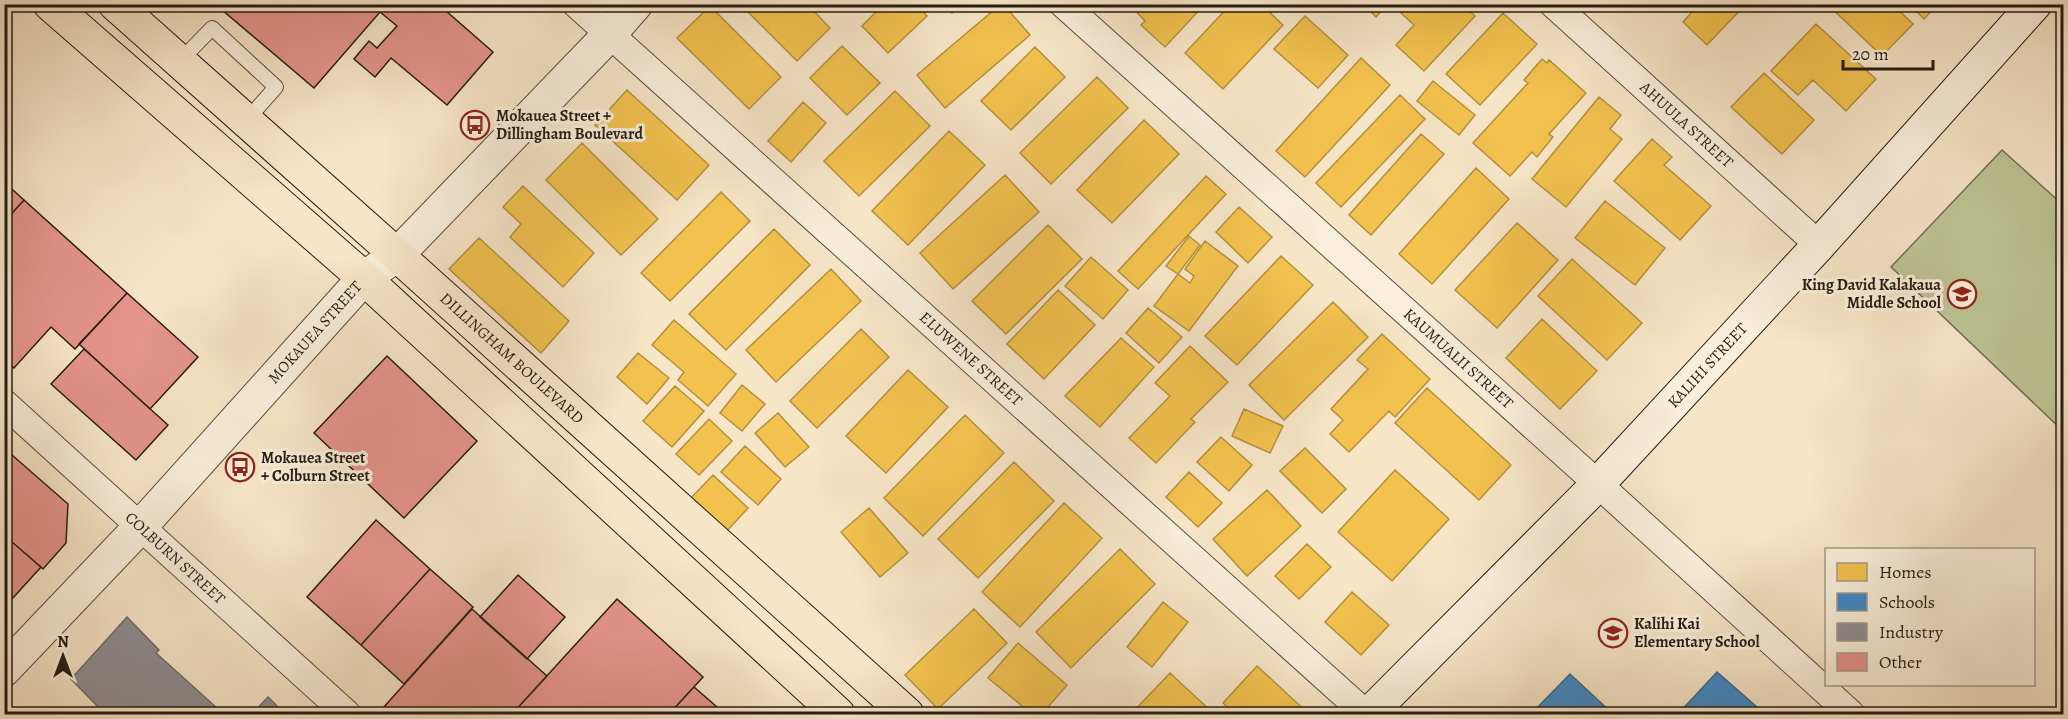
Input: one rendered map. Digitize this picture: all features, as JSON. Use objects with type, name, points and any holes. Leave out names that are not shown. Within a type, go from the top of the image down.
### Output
[{"type":"main road","points":[[50,4],[364,278],[838,714]]},
{"type":"main road","name":"DILLINGHAM BOULEVARD","points":[[115,4],[908,714]]},
{"type":"main road","name":"MOKAUEA STREET","points":[[4,670],[141,526],[364,278],[398,255],[609,36],[636,4]]},
{"type":"main road","name":"KALIHI STREET","points":[[1368,714],[1598,484],[1819,245],[2031,6]]},
{"type":"street","name":"ELUWENE STREET","points":[[576,4],[1368,714]]},
{"type":"street","name":"KAUMUALII STREET","points":[[1063,4],[1851,714]]},
{"type":"street","name":"AHUULA STREET","points":[[1553,4],[1819,245]]},
{"type":"street","name":"COLBURN STREET","points":[[4,402],[346,714]]},
{"type":"lane","points":[[179,62],[212,28],[276,87],[246,121]]},
{"type":"green space","points":[[2002,150],[2063,205],[2063,431],[1891,267]]},
{"type":"building: Homes","points":[[740,4],[807,4],[830,28],[797,61]]},
{"type":"building: Homes","points":[[884,4],[916,4],[927,16],[888,53],[862,26]]},
{"type":"building: Homes","points":[[941,4],[958,4],[952,13]]},
{"type":"building: Homes","points":[[1001,4],[1030,35],[945,108],[917,75]]},
{"type":"building: Homes","points":[[1129,4],[1205,4],[1165,47],[1141,25],[1145,21]]},
{"type":"building: Homes","points":[[1231,4],[1261,4],[1283,25],[1223,89],[1185,53]]},
{"type":"building: Homes","points":[[1363,4],[1388,4],[1376,17]]},
{"type":"building: Homes","points":[[1409,4],[1462,4],[1475,16],[1424,71],[1396,45],[1414,25],[1401,13]]},
{"type":"building: Homes","points":[[1699,4],[1746,4],[1707,45],[1683,22]]},
{"type":"building: Homes","points":[[1827,4],[1892,4],[1913,24],[1882,56]]},
{"type":"building: Homes","points":[[1909,4],[1938,4],[1924,19]]},
{"type":"building: Homes","points":[[710,6],[781,77],[749,109],[677,38]]},
{"type":"building: Homes","points":[[1503,13],[1537,44],[1480,105],[1446,74]]},
{"type":"building: Homes","points":[[1305,16],[1348,55],[1318,88],[1274,49]]},
{"type":"building: Homes","points":[[1816,24],[1876,79],[1846,111],[1813,80],[1798,95],[1771,71]]},
{"type":"building: Homes","points":[[842,46],[880,83],[847,115],[810,78]]},
{"type":"building: Homes","points":[[1035,47],[1065,77],[1011,130],[981,101]]},
{"type":"building: Homes","points":[[1361,58],[1390,85],[1305,177],[1276,151]]},
{"type":"building: Homes","points":[[1542,59],[1547,63],[1549,60],[1586,93],[1549,134],[1553,137],[1537,157],[1532,152],[1510,176],[1473,143],[1528,83],[1524,80]]},
{"type":"building: Homes","points":[[1764,73],[1814,120],[1782,154],[1731,107]]},
{"type":"building: Homes","points":[[1097,77],[1128,108],[1051,184],[1020,153]]},
{"type":"building: Homes","points":[[1433,81],[1475,115],[1459,135],[1417,101]]},
{"type":"building: Homes","points":[[627,90],[709,165],[677,200],[595,125]]},
{"type":"building: Homes","points":[[895,91],[930,126],[859,196],[824,161]]},
{"type":"building: Homes","points":[[1400,95],[1425,119],[1341,207],[1316,183]]},
{"type":"building: Homes","points":[[1599,97],[1621,115],[1610,129],[1622,139],[1566,207],[1532,179]]},
{"type":"building: Homes","points":[[803,102],[826,123],[791,162],[768,141]]},
{"type":"building: Homes","points":[[1144,120],[1179,154],[1112,223],[1077,190]]},
{"type":"building: Homes","points":[[949,131],[985,165],[908,245],[872,211]]},
{"type":"building: Homes","points":[[1421,134],[1444,154],[1371,235],[1349,215]]},
{"type":"building: Homes","points":[[1652,139],[1672,157],[1664,165],[1711,206],[1680,240],[1614,181]]},
{"type":"building: Homes","points":[[582,143],[658,219],[621,255],[546,180]]},
{"type":"building: Homes","points":[[1476,168],[1509,199],[1432,284],[1399,254]]},
{"type":"building: Homes","points":[[1005,175],[1039,212],[953,289],[920,253]]},
{"type":"building: Homes","points":[[1206,176],[1226,194],[1138,289],[1118,271]]},
{"type":"building: Homes","points":[[523,186],[594,253],[563,287],[510,237],[521,224],[503,207]]},
{"type":"building: Homes","points":[[721,192],[750,221],[670,301],[641,273]]},
{"type":"building: Homes","points":[[1605,201],[1665,248],[1635,285],[1575,238]]},
{"type":"building: Homes","points":[[1239,207],[1272,237],[1248,263],[1216,232]]},
{"type":"building: Homes","points":[[1517,223],[1558,260],[1497,328],[1455,290]]},
{"type":"building: Homes","points":[[1048,225],[1082,259],[1006,334],[972,301]]},
{"type":"building: Homes","points":[[774,229],[810,265],[726,350],[689,314]]},
{"type":"building: Homes","points":[[1189,236],[1200,245],[1178,274],[1166,266]]},
{"type":"building: Homes","points":[[479,238],[569,321],[541,353],[449,269]]},
{"type":"building: Homes","points":[[1205,241],[1238,266],[1189,331],[1154,306],[1178,274],[1190,283],[1194,276],[1185,269]]},
{"type":"building: Homes","points":[[1281,256],[1313,285],[1237,365],[1205,336]]},
{"type":"building: Homes","points":[[1091,257],[1128,290],[1103,319],[1065,286]]},
{"type":"building: Homes","points":[[1572,259],[1642,323],[1607,360],[1538,296]]},
{"type":"building: Homes","points":[[831,269],[861,301],[776,382],[746,350]]},
{"type":"building: Homes","points":[[1058,290],[1095,325],[1044,379],[1007,344]]},
{"type":"building: Homes","points":[[1333,302],[1368,337],[1284,420],[1249,385]]},
{"type":"building: Homes","points":[[1148,308],[1182,337],[1159,363],[1126,333]]},
{"type":"building: Homes","points":[[1542,319],[1597,371],[1560,409],[1506,358]]},
{"type":"building: Homes","points":[[674,320],[736,374],[708,406],[678,380],[684,372],[652,345]]},
{"type":"building: Homes","points":[[861,329],[889,357],[817,428],[790,401]]},
{"type":"building: Homes","points":[[1382,334],[1430,379],[1395,417],[1389,411],[1349,452],[1330,434],[1343,420],[1331,409],[1368,369],[1357,360]]},
{"type":"building: Homes","points":[[1121,338],[1154,367],[1100,427],[1065,396]]},
{"type":"building: Homes","points":[[1190,346],[1228,382],[1191,419],[1195,422],[1156,463],[1129,438],[1170,396],[1155,383]]},
{"type":"building: Homes","points":[[638,353],[669,378],[647,404],[617,377]]},
{"type":"building: Homes","points":[[908,370],[948,407],[886,473],[846,436]]},
{"type":"building: Homes","points":[[742,385],[765,404],[742,431],[720,413]]},
{"type":"building: Homes","points":[[675,386],[704,411],[672,447],[643,421]]},
{"type":"building: Homes","points":[[1427,388],[1511,465],[1479,500],[1395,423]]},
{"type":"building: Homes","points":[[1244,409],[1283,426],[1270,453],[1232,436]]},
{"type":"building: Homes","points":[[778,413],[809,447],[785,467],[755,433]]},
{"type":"building: Homes","points":[[965,415],[1004,453],[923,536],[884,498]]},
{"type":"building: Homes","points":[[709,419],[732,441],[699,475],[676,454]]},
{"type":"building: Homes","points":[[1221,437],[1252,465],[1229,491],[1197,462]]},
{"type":"building: Homes","points":[[745,446],[781,479],[758,505],[721,472]]},
{"type":"building: Homes","points":[[1305,448],[1346,489],[1322,513],[1280,471]]},
{"type":"building: Homes","points":[[1014,462],[1054,501],[978,578],[938,539]]},
{"type":"building: Homes","points":[[1395,470],[1449,519],[1392,581],[1338,532]]},
{"type":"building: Homes","points":[[1189,472],[1222,503],[1198,527],[1166,497]]},
{"type":"building: Homes","points":[[713,475],[748,508],[726,532],[690,499]]},
{"type":"building: Homes","points":[[1267,490],[1301,526],[1247,576],[1213,539]]},
{"type":"building: Homes","points":[[1064,503],[1102,538],[1020,627],[982,592]]},
{"type":"building: Homes","points":[[869,508],[908,553],[880,577],[841,532]]},
{"type":"building: Homes","points":[[1307,544],[1331,567],[1299,599],[1275,576]]},
{"type":"building: Homes","points":[[1120,549],[1155,584],[1071,668],[1036,632]]},
{"type":"building: Homes","points":[[1352,592],[1389,625],[1361,655],[1325,622]]},
{"type":"building: Homes","points":[[1163,602],[1188,622],[1152,667],[1127,647]]},
{"type":"building: Homes","points":[[974,609],[1007,643],[938,709],[905,675]]},
{"type":"building: Homes","points":[[1018,643],[1067,685],[1042,714],[1032,714],[988,678]]},
{"type":"building: Homes","points":[[1257,666],[1309,714],[1235,714],[1223,703]]},
{"type":"building: Homes","points":[[1170,673],[1214,714],[1131,714]]},
{"type":"building: Schools","points":[[1717,672],[1765,714],[1678,714]]},
{"type":"building: Schools","points":[[1570,674],[1613,714],[1531,714]]},
{"type":"building: Industry","points":[[127,617],[159,650],[156,653],[218,709],[213,714],[199,714],[192,708],[186,714],[105,714],[71,679]]},
{"type":"building: Industry","points":[[268,697],[285,714],[252,714]]},
{"type":"building: Other","points":[[215,4],[321,4],[327,10],[332,4],[438,4],[493,52],[447,105],[391,58],[375,77],[354,59],[369,41],[377,48],[397,26],[380,12],[314,88]]},
{"type":"building: Other","points":[[4,182],[24,200],[4,222]]},
{"type":"building: Other","points":[[24,200],[127,293],[75,349],[51,327],[14,368],[4,360],[4,222]]},
{"type":"building: Other","points":[[127,293],[198,357],[150,409],[79,344]]},
{"type":"building: Other","points":[[84,349],[168,425],[136,460],[51,384]]},
{"type":"building: Other","points":[[387,356],[477,441],[404,518],[314,433]]},
{"type":"building: Other","points":[[4,448],[68,504],[66,543],[43,569],[4,535]]},
{"type":"building: Other","points":[[376,520],[430,569],[361,645],[307,597]]},
{"type":"building: Other","points":[[4,535],[41,567],[12,599],[4,593]]},
{"type":"building: Other","points":[[430,569],[473,607],[404,684],[361,645]]},
{"type":"building: Other","points":[[518,575],[565,617],[527,659],[480,617]]},
{"type":"building: Other","points":[[617,599],[703,677],[669,714],[512,714]]},
{"type":"building: Other","points":[[472,609],[547,676],[512,714],[390,714],[383,708]]},
{"type":"building: Other","points":[[694,687],[725,714],[669,714]]},
{"type":"place","name":"Mokauea Street + Dillingham Boulevard","points":[[475,125]]},
{"type":"place","name":"King David Kalakaua Middle School","points":[[1962,294]]},
{"type":"place","name":"Mokauea Street + Colburn Street","points":[[240,467]]},
{"type":"place","name":"Kalihi Kai Elementary School","points":[[1613,633]]}]
